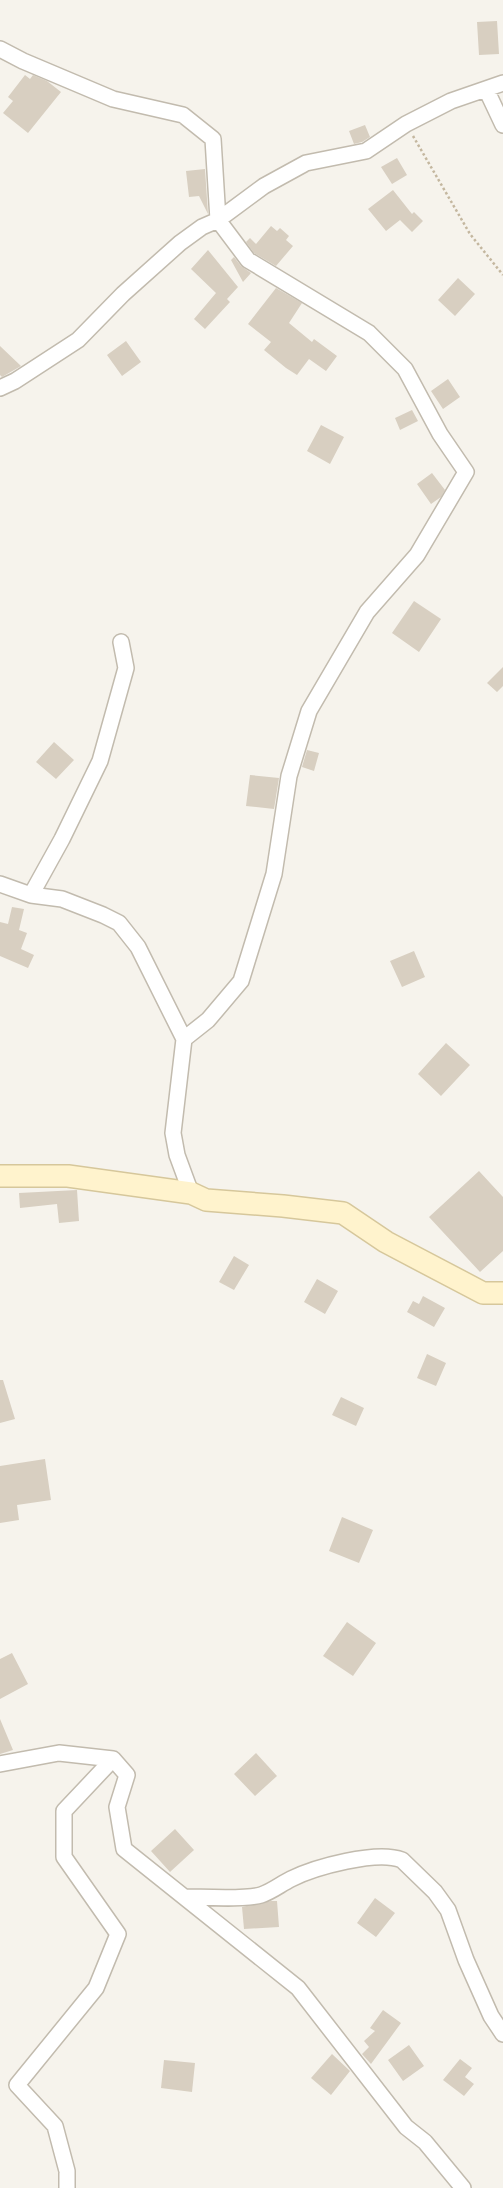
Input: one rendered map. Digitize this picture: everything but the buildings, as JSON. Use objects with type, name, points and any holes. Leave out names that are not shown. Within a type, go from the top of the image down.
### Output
[{"type":"street","points":[[0,49],[113,99],[183,115],[213,139],[218,220],[248,260],[369,333],[405,369],[440,434],[466,472],[417,555],[367,612],[309,711],[289,776],[274,874],[241,981],[208,1020],[184,1039]]},
{"type":"street","points":[[0,388],[15,381],[78,340],[122,294],[180,243],[202,227],[218,220],[264,186],[306,163],[366,151],[406,124],[452,101],[503,83]]},
{"type":"street","points":[[486,89],[503,125]]},
{"type":"street","points":[[31,895],[62,839],[100,761],[126,668],[121,642]]},
{"type":"street","points":[[0,884],[31,895],[62,899],[103,915],[119,923],[138,946],[184,1039],[173,1133],[177,1155],[191,1193]]},
{"type":"street","points":[[0,1176],[68,1176],[191,1193],[206,1200],[343,1213],[386,1242],[483,1293],[503,1294]]},
{"type":"street","points":[[0,1764],[59,1754],[113,1759],[127,1775],[117,1807],[124,1849],[298,1988],[406,2127],[425,2142],[463,2188]]},
{"type":"street","points":[[67,2188],[67,2171],[55,2126],[17,2084],[96,1988],[118,1934],[64,1857],[64,1811],[113,1759]]},
{"type":"street","points":[[184,1897],[260,1895],[292,1879],[348,1860],[382,1857],[395,1857],[402,1860],[426,1882],[448,1910],[456,1928],[461,1948],[480,1992],[491,2016],[503,2034]]},
{"type":"path","points":[[406,124],[470,234],[503,275]]}]
